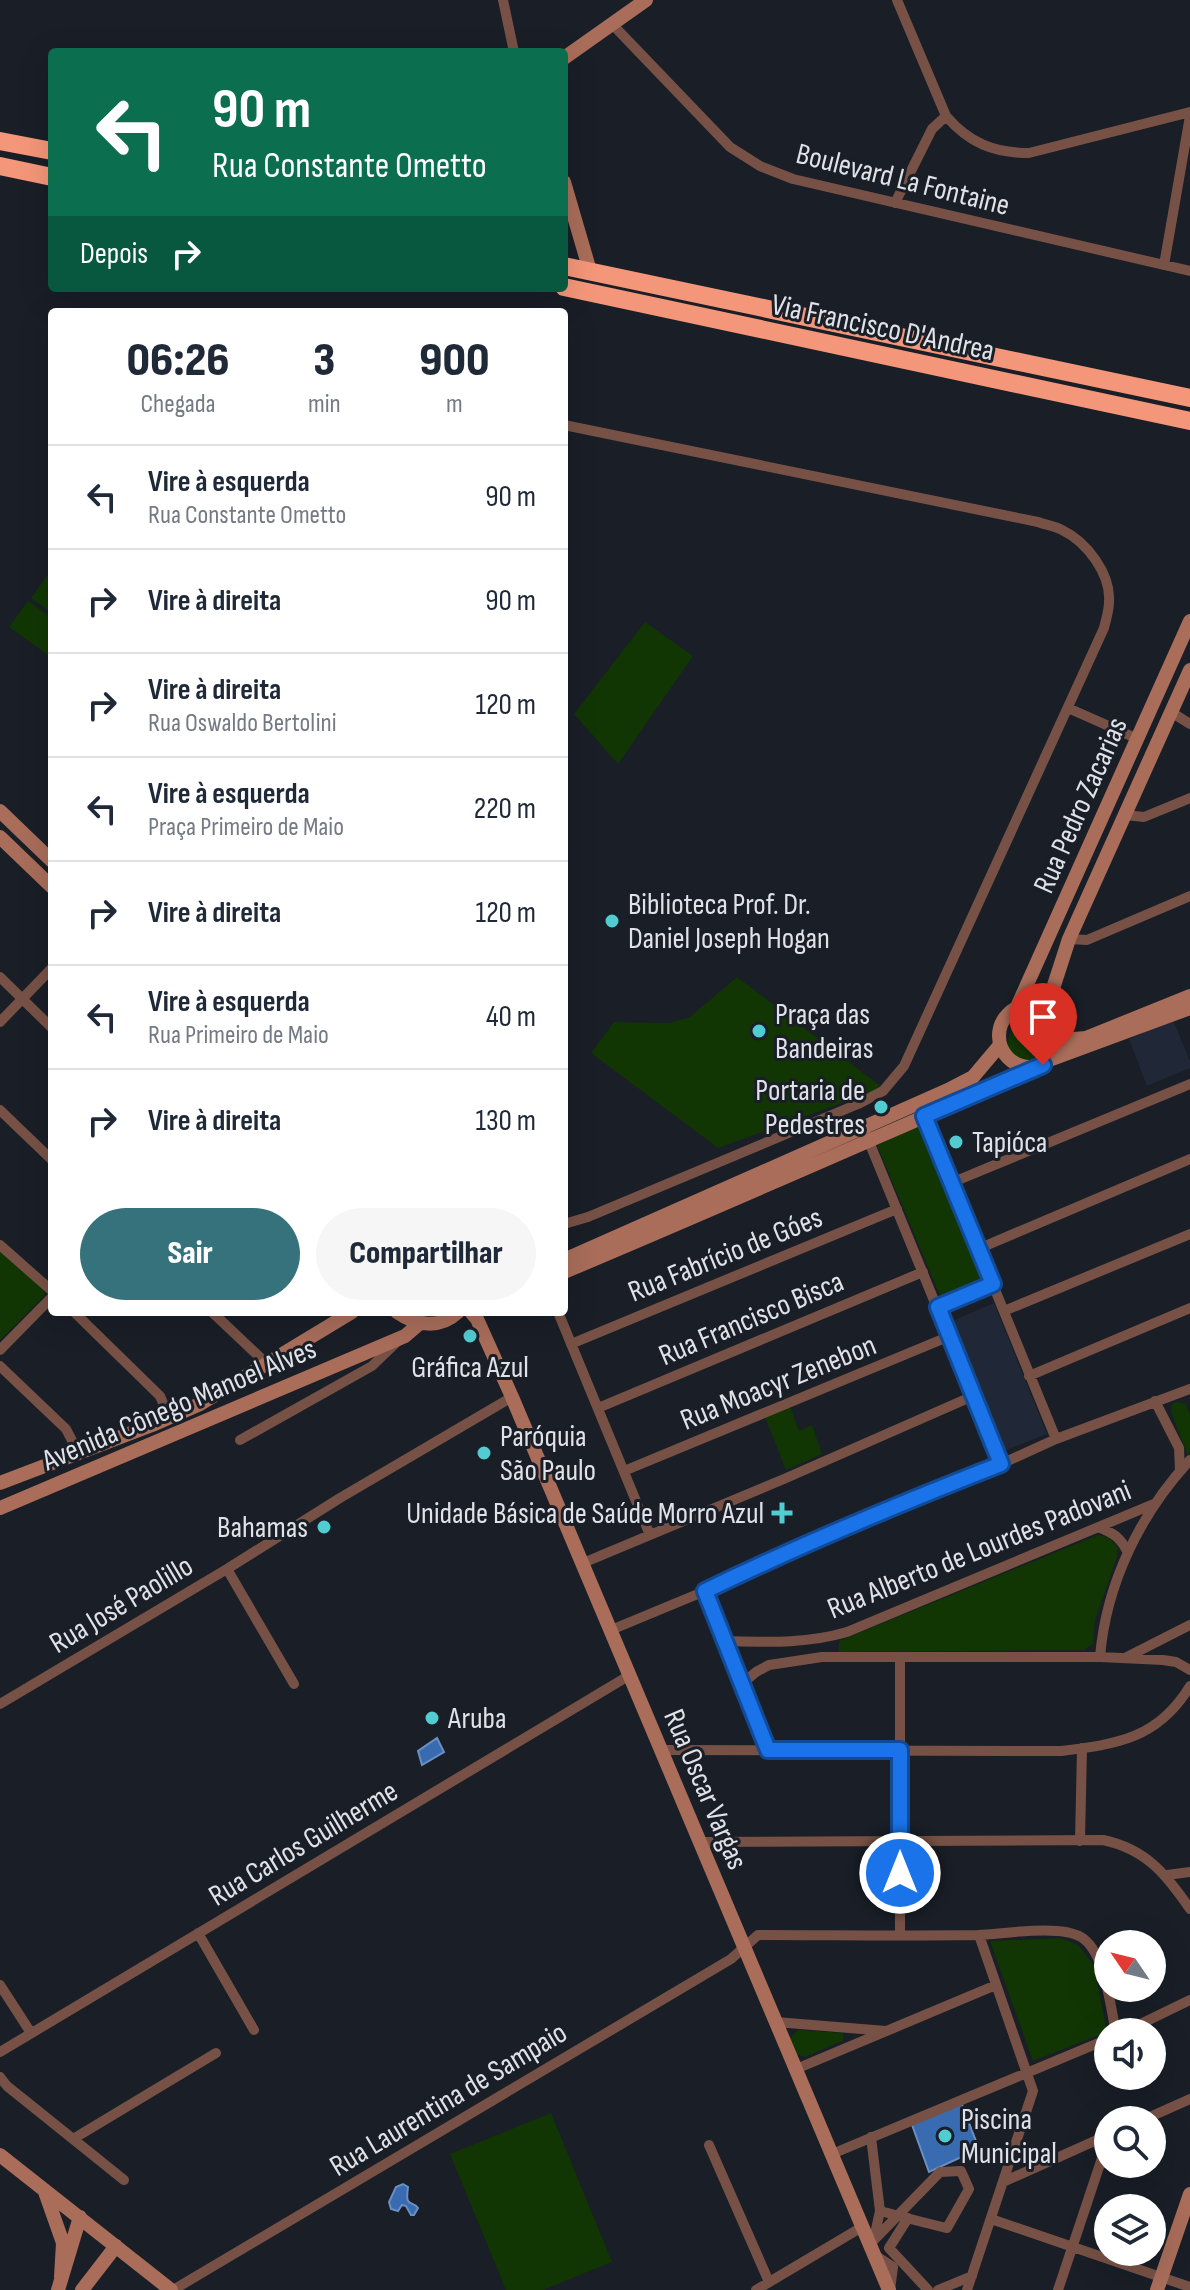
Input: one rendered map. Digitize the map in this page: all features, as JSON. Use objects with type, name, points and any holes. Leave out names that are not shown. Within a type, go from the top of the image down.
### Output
[{"type":"highway","points":[[0,141],[48,150]]},
{"type":"highway","points":[[0,166],[48,176]]},
{"type":"highway","name":"Via Francisco D'Andrea","points":[[568,267],[1190,398]]},
{"type":"highway","name":"Via Francisco D'Andrea","points":[[568,288],[1190,421]]},
{"type":"street","points":[[503,0],[513,48]]},
{"type":"street","points":[[568,55],[646,0]]},
{"type":"street","points":[[897,0],[946,116],[958,131],[981,146],[1006,153],[1029,153],[1190,114],[1164,265]]},
{"type":"street","name":"Boulevard La Fontaine","points":[[612,24],[730,147],[760,166],[793,179],[1190,271]]},
{"type":"street","points":[[895,203],[932,129],[946,116]]},
{"type":"street","points":[[568,196],[590,271]]},
{"type":"street","points":[[568,426],[1062,529],[1095,559],[1105,579],[1110,600],[1104,628],[904,1066],[883,1091],[568,1223]]},
{"type":"street","name":"Rua Pedro Zacarias","points":[[1016,1009],[1190,621]]},
{"type":"street","name":"Rua Pedro Zacarias","points":[[1046,1010],[1069,939],[1190,670]]},
{"type":"street","points":[[1068,708],[1138,739]]},
{"type":"street","points":[[1171,712],[1190,724]]},
{"type":"street","points":[[1125,815],[1144,817],[1190,798]]},
{"type":"street","points":[[0,811],[48,857]]},
{"type":"street","points":[[0,837],[48,883]]},
{"type":"street","points":[[1069,939],[1087,940],[1190,896]]},
{"type":"street","points":[[0,1022],[48,972]]},
{"type":"street","points":[[0,977],[48,1024]]},
{"type":"street","points":[[1061,1040],[1086,1038],[1190,996]]},
{"type":"street","points":[[568,1258],[866,1133],[924,1116],[1047,1062],[1061,1040],[1058,1023],[1046,1010],[1036,1006],[1016,1009],[1002,1025],[1000,1045],[973,1077],[866,1133],[783,1179],[568,1270]]},
{"type":"street","points":[[1000,1045],[1012,1062],[1032,1067],[1190,1008]]},
{"type":"street","points":[[951,1183],[1190,1084]]},
{"type":"street","points":[[948,1090],[926,1106],[924,1116],[1056,1439]]},
{"type":"street","points":[[0,1110],[48,1156]]},
{"type":"street","points":[[866,1133],[1001,1464]]},
{"type":"street","points":[[978,1249],[1190,1159]]},
{"type":"street","name":"Rua Fabrício de Góes","points":[[571,1344],[897,1209]]},
{"type":"street","points":[[1004,1311],[1190,1234]]},
{"type":"street","points":[[0,1245],[48,1290]]},
{"type":"street","name":"Rua Francisco Bisca","points":[[598,1408],[923,1272]]},
{"type":"street","points":[[938,1307],[993,1284]]},
{"type":"street","points":[[0,1350],[48,1298]]},
{"type":"street","points":[[1029,1376],[1190,1308]]},
{"type":"street","points":[[78,1316],[160,1396],[169,1417]]},
{"type":"street","points":[[216,1316],[268,1365]]},
{"type":"street","name":"Avenida Cônego Manoel Alves","points":[[0,1483],[200,1404],[344,1316]]},
{"type":"street","points":[[404,1316],[419,1324],[443,1322],[452,1316]]},
{"type":"street","name":"Rua Oscar Vargas","points":[[474,1316],[583,1563],[890,2290]]},
{"type":"street","points":[[560,1316],[650,1535]]},
{"type":"street","name":"Avenida Cônego Manoel Alves","points":[[0,1508],[405,1336],[419,1324]]},
{"type":"street","points":[[240,1440],[372,1366],[405,1336]]},
{"type":"street","name":"Rua Moacyr Zenebon","points":[[624,1471],[950,1336]]},
{"type":"street","points":[[0,1366],[66,1429],[78,1452]]},
{"type":"street","points":[[611,1630],[890,1507],[1056,1439],[1155,1401],[1189,1392]]},
{"type":"street","points":[[583,1563],[973,1396]]},
{"type":"street","name":"Rua José Paolillo","points":[[0,1704],[512,1397]]},
{"type":"street","points":[[1155,1401],[1179,1448],[1180,1471]]},
{"type":"street","points":[[1100,1657],[1109,1600],[1128,1553],[1156,1503],[1190,1460]]},
{"type":"street","name":"Rua Alberto de Lourdes Padovani","points":[[725,1641],[819,1640],[847,1632],[1156,1503]]},
{"type":"street","points":[[1098,1527],[1122,1540],[1128,1553]]},
{"type":"street","points":[[227,1569],[294,1684]]},
{"type":"street","points":[[705,1591],[768,1750]]},
{"type":"street","points":[[1125,1658],[1190,1625]]},
{"type":"street","points":[[819,1640],[822,1657]]},
{"type":"street","points":[[742,1684],[769,1665],[822,1657],[1100,1657],[1176,1662],[1190,1670]]},
{"type":"street","points":[[900,1657],[900,1935]]},
{"type":"street","name":"Rua Carlos Guilherme","points":[[0,2052],[630,1675]]},
{"type":"street","points":[[661,1750],[1061,1751],[1131,1739],[1160,1724],[1178,1706],[1190,1686]]},
{"type":"street","points":[[1080,1841],[1082,1748]]},
{"type":"street","points":[[700,1842],[1103,1840],[1124,1845],[1150,1860],[1167,1875],[1190,1909]]},
{"type":"street","points":[[1167,1875],[1190,1872]]},
{"type":"street","name":"Rua Laurentina de Sampaio","points":[[172,2290],[731,1959],[758,1935],[1063,1932],[1081,1937],[1100,1961],[1113,2018]]},
{"type":"street","points":[[198,1933],[254,2030]]},
{"type":"street","points":[[967,2290],[1033,2091],[979,1935]]},
{"type":"street","points":[[0,1985],[31,2033]]},
{"type":"street","points":[[796,2069],[996,1985]]},
{"type":"street","points":[[1153,2018],[1190,2000]]},
{"type":"street","points":[[776,2022],[888,2031]]},
{"type":"street","points":[[832,2154],[1094,2045]]},
{"type":"street","points":[[73,2139],[216,2053]]},
{"type":"street","points":[[2,2084],[124,2180]]},
{"type":"street","points":[[1166,2110],[1190,2099]]},
{"type":"street","points":[[871,2137],[880,2211],[873,2248]]},
{"type":"street","points":[[1003,2182],[1094,2143]]},
{"type":"street","points":[[709,2145],[769,2282]]},
{"type":"street","points":[[0,2155],[172,2290]]},
{"type":"street","points":[[873,2248],[903,2217],[940,2172],[961,2171],[969,2189],[947,2228],[903,2217],[880,2211]]},
{"type":"street","points":[[1058,2290],[1095,2178]]},
{"type":"street","points":[[45,2191],[63,2243],[59,2284]]},
{"type":"street","points":[[1164,2284],[1190,2194]]},
{"type":"street","points":[[59,2284],[80,2217]]},
{"type":"street","points":[[903,2217],[889,2248],[928,2290]]},
{"type":"street","points":[[991,2219],[1164,2284],[1190,2287]]},
{"type":"street","points":[[1164,2284],[1190,2224]]},
{"type":"street","points":[[756,2290],[862,2227]]},
{"type":"street","points":[[82,2290],[116,2246]]},
{"type":"street","points":[[938,2290],[972,2276]]},
{"type":"shaded area","points":[[1173,1020],[1190,1068],[1147,1086],[1129,1039]]},
{"type":"shaded area","points":[[994,1303],[1047,1434],[1001,1452],[950,1322]]},
{"type":"green space","points":[[48,575],[48,610],[31,598]]},
{"type":"green space","points":[[28,601],[48,615],[48,655],[9,627]]},
{"type":"green space","points":[[645,622],[693,656],[618,764],[574,714]]},
{"type":"green space","points":[[737,977],[883,1088],[718,1148],[591,1053],[614,1022],[669,1023],[690,1017]]},
{"type":"green space","points":[[1029,1012],[1048,1016],[1053,1026],[1054,1042],[1047,1051],[1026,1062],[1015,1059],[1008,1053],[1008,1047],[1015,1024]]},
{"type":"green space","points":[[925,1123],[988,1277],[941,1298],[877,1145]]},
{"type":"green space","points":[[0,1248],[45,1295],[0,1340]]},
{"type":"green space","points":[[1172,1404],[1186,1404],[1190,1415],[1188,1456],[1171,1412]]},
{"type":"green space","points":[[790,1406],[799,1431],[812,1425],[822,1454],[786,1470],[765,1417]]},
{"type":"green space","points":[[1098,1535],[1109,1538],[1118,1547],[1117,1557],[1095,1620],[1093,1644],[1084,1650],[839,1652],[839,1641]]},
{"type":"green space","points":[[1061,1938],[1078,1945],[1094,1965],[1094,2002],[1101,2002],[1104,2018],[1094,2018],[1094,2037],[1033,2061],[990,1941]]},
{"type":"green space","points":[[798,2030],[843,2033],[844,2040],[805,2057],[796,2054],[789,2039]]},
{"type":"green space","points":[[551,2113],[612,2262],[543,2290],[506,2290],[450,2154]]},
{"type":"water","points":[[437,1738],[444,1752],[422,1765],[418,1751]]},
{"type":"water","name":"Piscina Municipal","points":[[961,2102],[979,2149],[929,2172],[911,2122]]},
{"type":"water","points":[[403,2184],[408,2187],[408,2201],[418,2208],[414,2215],[406,2206],[402,2205],[398,2211],[391,2209],[389,2202],[396,2187]]},
{"type":"place","name":"Biblioteca Prof. Dr. Daniel Joseph Hogan","points":[[612,921]]},
{"type":"place","name":"Praça das Bandeiras","points":[[759,1031]]},
{"type":"place","name":"Portaria de Pedestres","points":[[881,1107]]},
{"type":"place","name":"Tapióca","points":[[956,1142]]},
{"type":"place","name":"Gráfica Azul","points":[[470,1336]]},
{"type":"place","name":"Paróquia São Paulo","points":[[484,1453]]},
{"type":"place","name":"Unidade Básica de Saúde Morro Azul","points":[[782,1513]]},
{"type":"place","name":"Bahamas","points":[[324,1527]]},
{"type":"place","name":"Aruba","points":[[432,1718]]},
{"type":"place","name":"Piscina Municipal","points":[[945,2136]]},
{"type":"route","points":[[900,1873],[900,1750],[768,1750],[705,1591],[865,1517],[1001,1464],[938,1307],[993,1284],[924,1116],[1043,1065]]}]
